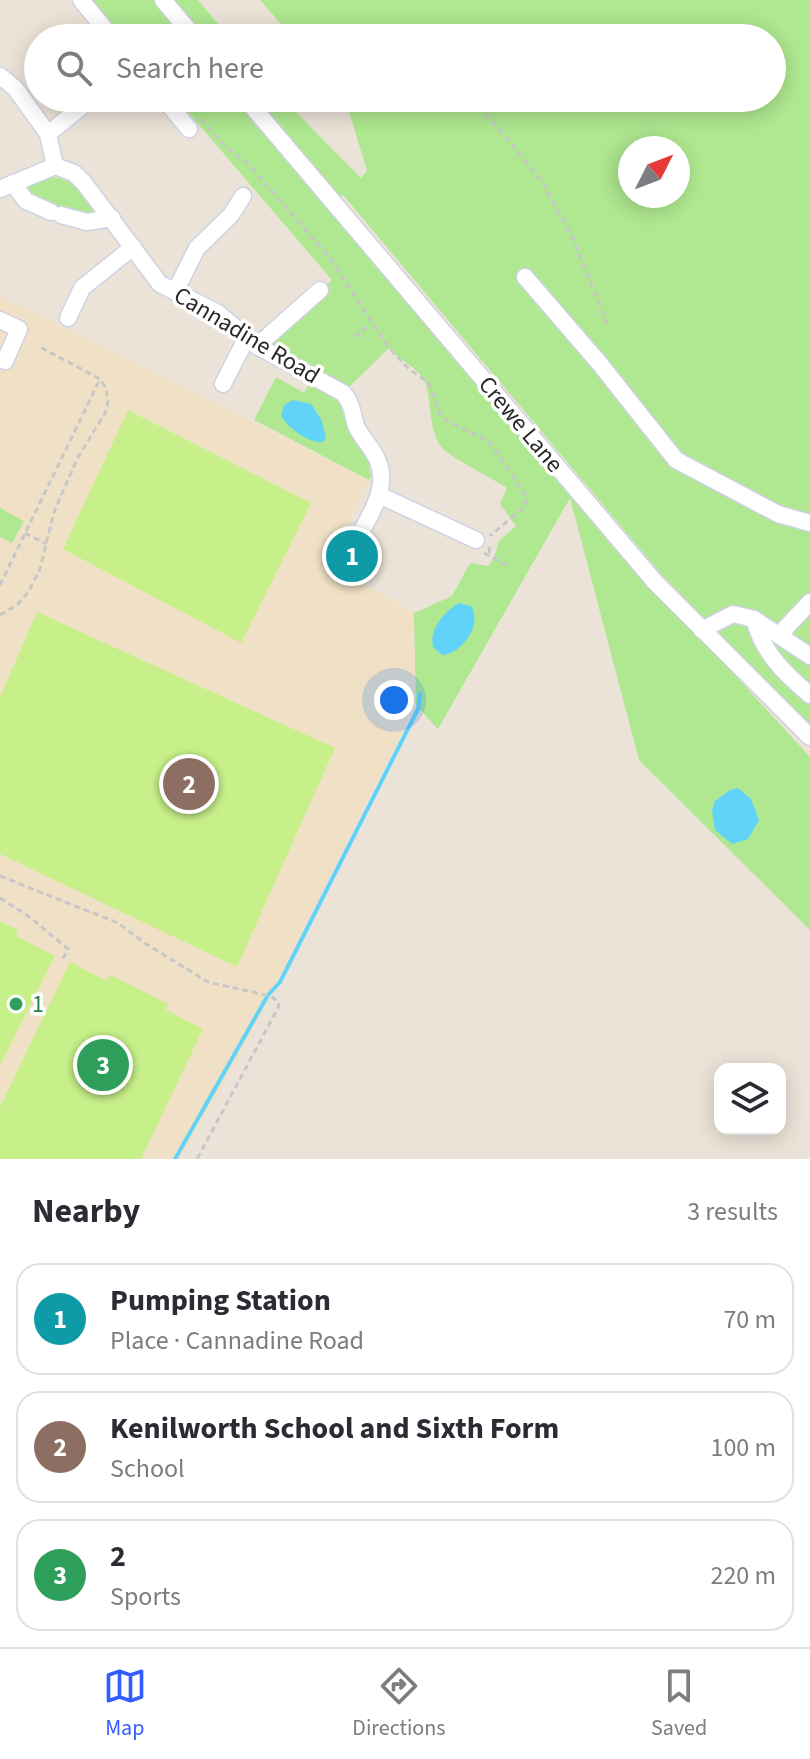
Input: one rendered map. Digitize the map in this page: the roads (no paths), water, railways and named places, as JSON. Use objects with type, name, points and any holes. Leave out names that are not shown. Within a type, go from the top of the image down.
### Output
[{"type":"street","points":[[81,0],[100,24]]},
{"type":"street","points":[[163,0],[183,24]]},
{"type":"street","points":[[0,76],[24,101]]},
{"type":"street","points":[[6,186],[55,166],[48,134],[32,112]]},
{"type":"street","points":[[48,134],[75,112]]},
{"type":"street","points":[[175,112],[189,129]]},
{"type":"street","name":"Crewe Lane","points":[[257,112],[655,582],[810,737]]},
{"type":"street","name":"Cannadine Road","points":[[55,166],[74,173],[112,218],[160,284],[218,313],[251,342],[336,387],[348,398],[356,426],[378,459],[382,482],[379,495]]},
{"type":"street","points":[[6,186],[26,201],[56,213],[87,222],[112,218]]},
{"type":"street","points":[[175,292],[197,248],[231,215],[243,196]]},
{"type":"street","points":[[68,318],[82,288],[133,247]]},
{"type":"street","points":[[525,277],[600,364],[676,460],[778,514],[810,523]]},
{"type":"street","points":[[223,384],[251,342],[320,290]]},
{"type":"street","points":[[0,320],[19,329],[5,361]]},
{"type":"street","points":[[358,538],[379,495],[476,540]]},
{"type":"street","points":[[780,634],[810,602]]},
{"type":"street","points":[[702,630],[733,614],[754,619],[810,656]]},
{"type":"street","points":[[754,619],[769,656],[810,695]]},
{"type":"water","points":[[293,400],[311,404],[321,419],[326,438],[323,442],[305,438],[284,421],[281,416],[284,405]]},
{"type":"water","points":[[459,603],[471,606],[474,613],[472,629],[463,644],[442,655],[433,647],[433,634],[443,616]]},
{"type":"water","points":[[738,788],[751,799],[759,820],[748,839],[732,844],[715,830],[712,810],[715,801]]},
{"type":"waterway","points":[[175,1159],[268,995],[280,982],[418,709],[420,694]]},
{"type":"place","name":"Pumping Station","points":[[352,556]]},
{"type":"place","name":"Kenilworth School and Sixth Form","points":[[189,784]]},
{"type":"place","name":"1","points":[[16,1004]]},
{"type":"place","name":"2","points":[[103,1065]]}]
